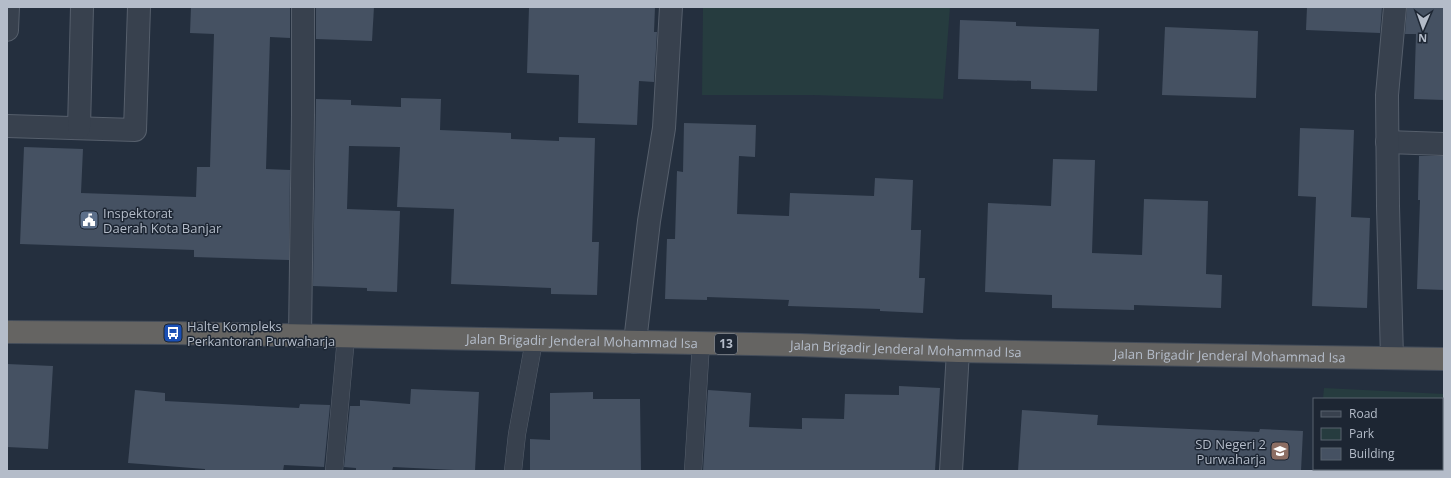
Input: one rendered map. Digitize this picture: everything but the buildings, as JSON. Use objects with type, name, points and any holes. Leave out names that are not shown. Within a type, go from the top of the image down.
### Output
[{"type":"highway","name":"Jalan Brigadir Jenderal Mohammad Isa","points":[[7,332],[172,333],[701,343],[958,351],[1444,359]]},
{"type":"street","points":[[7,30],[8,7]]},
{"type":"street","points":[[79,128],[82,7]]},
{"type":"street","points":[[7,126],[135,130],[139,7]]},
{"type":"street","points":[[300,336],[303,7]]},
{"type":"street","points":[[635,342],[649,222],[664,128],[671,7]]},
{"type":"street","points":[[1392,358],[1389,292],[1387,142],[1388,95],[1395,7]]},
{"type":"street","points":[[1387,142],[1444,144]]},
{"type":"street","points":[[951,471],[958,351]]},
{"type":"lane","points":[[334,471],[346,337]]},
{"type":"lane","points":[[513,471],[517,434],[534,340]]},
{"type":"lane","points":[[692,471],[701,343]]},
{"type":"green space","points":[[703,7],[950,7],[943,99],[812,95],[702,95]]},
{"type":"green space","points":[[1324,388],[1444,394],[1444,471],[1319,471],[1443,470],[1443,398],[1323,398]]},
{"type":"place","name":"Inspektorat Daerah Kota Banjar","points":[[89,220]]},
{"type":"place","name":"Halte Kompleks Perkantoran Purwaharja","points":[[173,333]]},
{"type":"place","name":"SD Negeri 2 Purwaharja","points":[[1280,451]]}]
